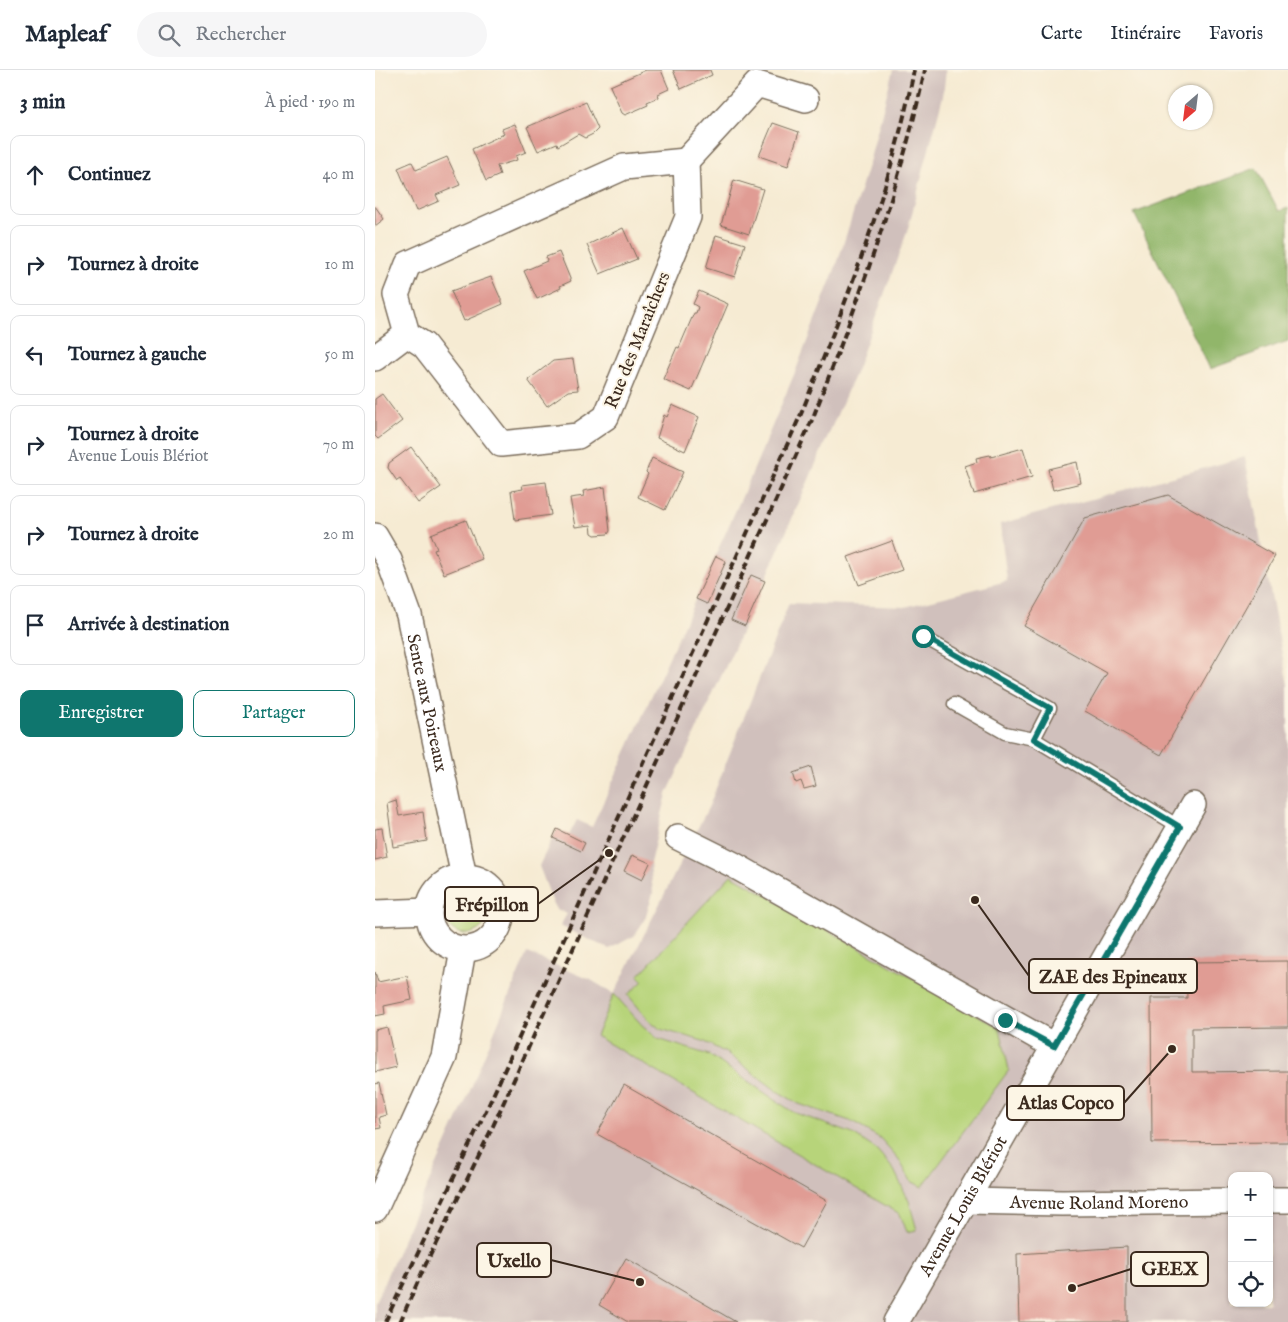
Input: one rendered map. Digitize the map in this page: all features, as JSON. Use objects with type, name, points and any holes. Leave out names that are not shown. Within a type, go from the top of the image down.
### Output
[{"type":"street","points":[[375,358],[407,334],[396,295],[408,264],[624,167],[686,161],[757,84],[806,99]]},
{"type":"street","name":"Rue des Maraîchers","points":[[407,334],[424,344],[501,444],[578,436],[606,417],[688,217],[686,161]]},
{"type":"street","name":"Sente aux Poireaux","points":[[375,536],[389,560],[409,615],[464,877]]},
{"type":"street","name":"Avenue Louis Blériot","points":[[896,1322],[1193,805]]},
{"type":"street","points":[[678,837],[732,864],[1054,1046]]},
{"type":"street","points":[[464,877],[484,882],[492,888],[499,898],[502,909],[501,921],[491,939],[473,949],[463,950],[442,941],[430,922],[429,911],[436,891],[444,884],[464,877]]},
{"type":"street","points":[[375,912],[429,911]]},
{"type":"street","points":[[375,1209],[444,1057],[463,950]]},
{"type":"street","name":"Avenue Roland Moreno","points":[[967,1201],[1062,1203],[1228,1200]]},
{"type":"street","points":[[1273,1200],[1288,1200]]},
{"type":"lane","points":[[923,636],[1050,708],[1034,739]]},
{"type":"lane","points":[[954,704],[1005,733],[1034,739],[1180,827]]},
{"type":"shaded area","points":[[893,70],[946,70],[943,96],[907,232],[856,371],[765,581],[667,794],[650,863],[653,893],[645,919],[634,936],[609,949],[560,926],[567,914],[555,908],[539,866],[557,829],[569,835],[577,820],[592,827],[745,490],[796,370],[838,261],[870,159]]},
{"type":"shaded area","points":[[1245,457],[1288,685],[1288,1322],[375,1322],[375,1302],[466,1100],[527,953],[591,980],[614,994],[709,806],[789,603],[905,607],[1007,581],[1000,524]]},
{"type":"green space","points":[[1256,168],[1279,211],[1288,208],[1288,341],[1210,369],[1134,213]]},
{"type":"green space","points":[[731,875],[1000,1028],[1009,1070],[922,1187],[911,1181],[898,1158],[880,1138],[850,1121],[799,1104],[777,1091],[728,1054],[703,1041],[660,1029],[648,1019],[628,995],[643,981],[638,976]]},
{"type":"green space","points":[[470,890],[482,896],[487,903],[487,921],[482,928],[475,933],[462,934],[454,931],[447,924],[444,908],[447,900],[454,893]]},
{"type":"green space","points":[[614,994],[642,1025],[658,1039],[709,1055],[793,1112],[853,1134],[877,1150],[894,1170],[909,1201],[917,1230],[907,1232],[900,1214],[596,1036]]},
{"type":"building","points":[[646,70],[661,70],[669,89],[658,94],[659,97],[647,102],[648,105],[625,115],[622,113],[610,86]]},
{"type":"building","points":[[673,70],[710,70],[712,75],[681,89]]},
{"type":"building","points":[[586,102],[598,129],[585,138],[578,134],[558,146],[557,143],[538,151],[527,127]]},
{"type":"building","points":[[773,123],[799,132],[788,166],[759,156]]},
{"type":"building","points":[[515,124],[526,152],[516,156],[517,160],[497,166],[500,175],[486,181],[472,149],[504,134],[502,129]]},
{"type":"building","points":[[447,157],[460,185],[436,195],[439,201],[416,211],[398,168],[412,162],[416,170]]},
{"type":"building","points":[[734,180],[763,189],[749,234],[721,225]]},
{"type":"building","points":[[375,206],[384,219],[375,226]]},
{"type":"building","points":[[623,228],[637,259],[600,274],[587,245]]},
{"type":"building","points":[[716,235],[745,244],[735,277],[706,268]]},
{"type":"building","points":[[559,252],[571,281],[560,286],[561,288],[537,299],[524,271],[547,261],[546,257]]},
{"type":"building","points":[[491,277],[503,304],[464,321],[451,291]]},
{"type":"building","points":[[699,291],[728,304],[691,391],[663,379],[694,313],[696,313],[698,307],[693,304]]},
{"type":"building","points":[[573,359],[578,390],[568,391],[547,406],[528,380],[553,361]]},
{"type":"building","points":[[382,394],[402,421],[378,439],[375,436],[375,399]]},
{"type":"building","points":[[672,405],[699,417],[685,451],[657,438],[664,415],[667,417]]},
{"type":"building","points":[[411,447],[441,487],[418,503],[400,479],[397,481],[388,468],[389,463]]},
{"type":"building","points":[[1023,448],[1032,477],[974,494],[965,466],[977,462],[976,458],[990,455],[991,457]]},
{"type":"building","points":[[652,458],[683,472],[665,510],[638,497],[648,474],[646,472]]},
{"type":"building","points":[[1077,462],[1081,483],[1053,490],[1048,469]]},
{"type":"building","points":[[546,482],[551,515],[515,520],[511,491],[523,489],[522,485]]},
{"type":"building","points":[[605,487],[610,531],[608,534],[595,535],[592,533],[591,525],[575,527],[570,498],[584,496],[583,491]]},
{"type":"building","points":[[1168,495],[1275,556],[1161,755],[1085,711],[1107,673],[1024,626],[1085,518]]},
{"type":"building","points":[[466,520],[482,559],[444,574],[434,550],[437,549],[431,534]]},
{"type":"building","points":[[892,541],[902,570],[859,585],[848,557]]},
{"type":"building","points":[[716,556],[726,561],[707,604],[696,599]]},
{"type":"building","points":[[751,575],[765,581],[745,626],[731,620]]},
{"type":"building","points":[[811,767],[816,786],[804,789],[801,781],[796,783],[793,773]]},
{"type":"building","points":[[396,800],[399,816],[423,812],[427,841],[393,847],[387,803]]},
{"type":"building","points":[[382,828],[387,857],[375,860],[375,829]]},
{"type":"building","points":[[557,829],[585,843],[581,851],[553,838]]},
{"type":"building","points":[[632,855],[650,863],[642,880],[624,871]]},
{"type":"building","points":[[1288,961],[1288,1027],[1192,1028],[1192,1072],[1288,1071],[1288,1142],[1152,1143],[1151,998],[1187,998],[1186,962]]},
{"type":"building","points":[[375,972],[378,982],[407,976],[412,1000],[384,1006],[385,1014],[375,1016]]},
{"type":"building","points":[[387,1027],[396,1067],[375,1072],[375,1030]]},
{"type":"building","points":[[379,1083],[386,1115],[379,1117],[381,1128],[375,1129],[375,1084]]},
{"type":"building","points":[[624,1085],[827,1201],[801,1248],[597,1134]]},
{"type":"building","points":[[1127,1247],[1127,1322],[1019,1322],[1017,1254]]},
{"type":"building","points":[[626,1258],[736,1322],[628,1322],[599,1305]]},
{"type":"railway","points":[[385,1322],[490,1102],[801,414],[866,245],[893,158],[914,70]]},
{"type":"railway","points":[[400,1322],[493,1126],[812,420],[861,291],[890,204],[915,115],[925,70]]},
{"type":"place","name":"Frépillon","points":[[609,853]]},
{"type":"place","name":"ZAE des Epineaux","points":[[975,900]]},
{"type":"place","name":"Atlas Copco","points":[[1172,1049]]},
{"type":"place","name":"Uxello","points":[[640,1282]]},
{"type":"place","name":"GEEX","points":[[1072,1288]]},
{"type":"route","points":[[923,636],[1050,708],[1034,739],[1180,827],[1054,1046],[1043,1042],[1005,1020]]}]
